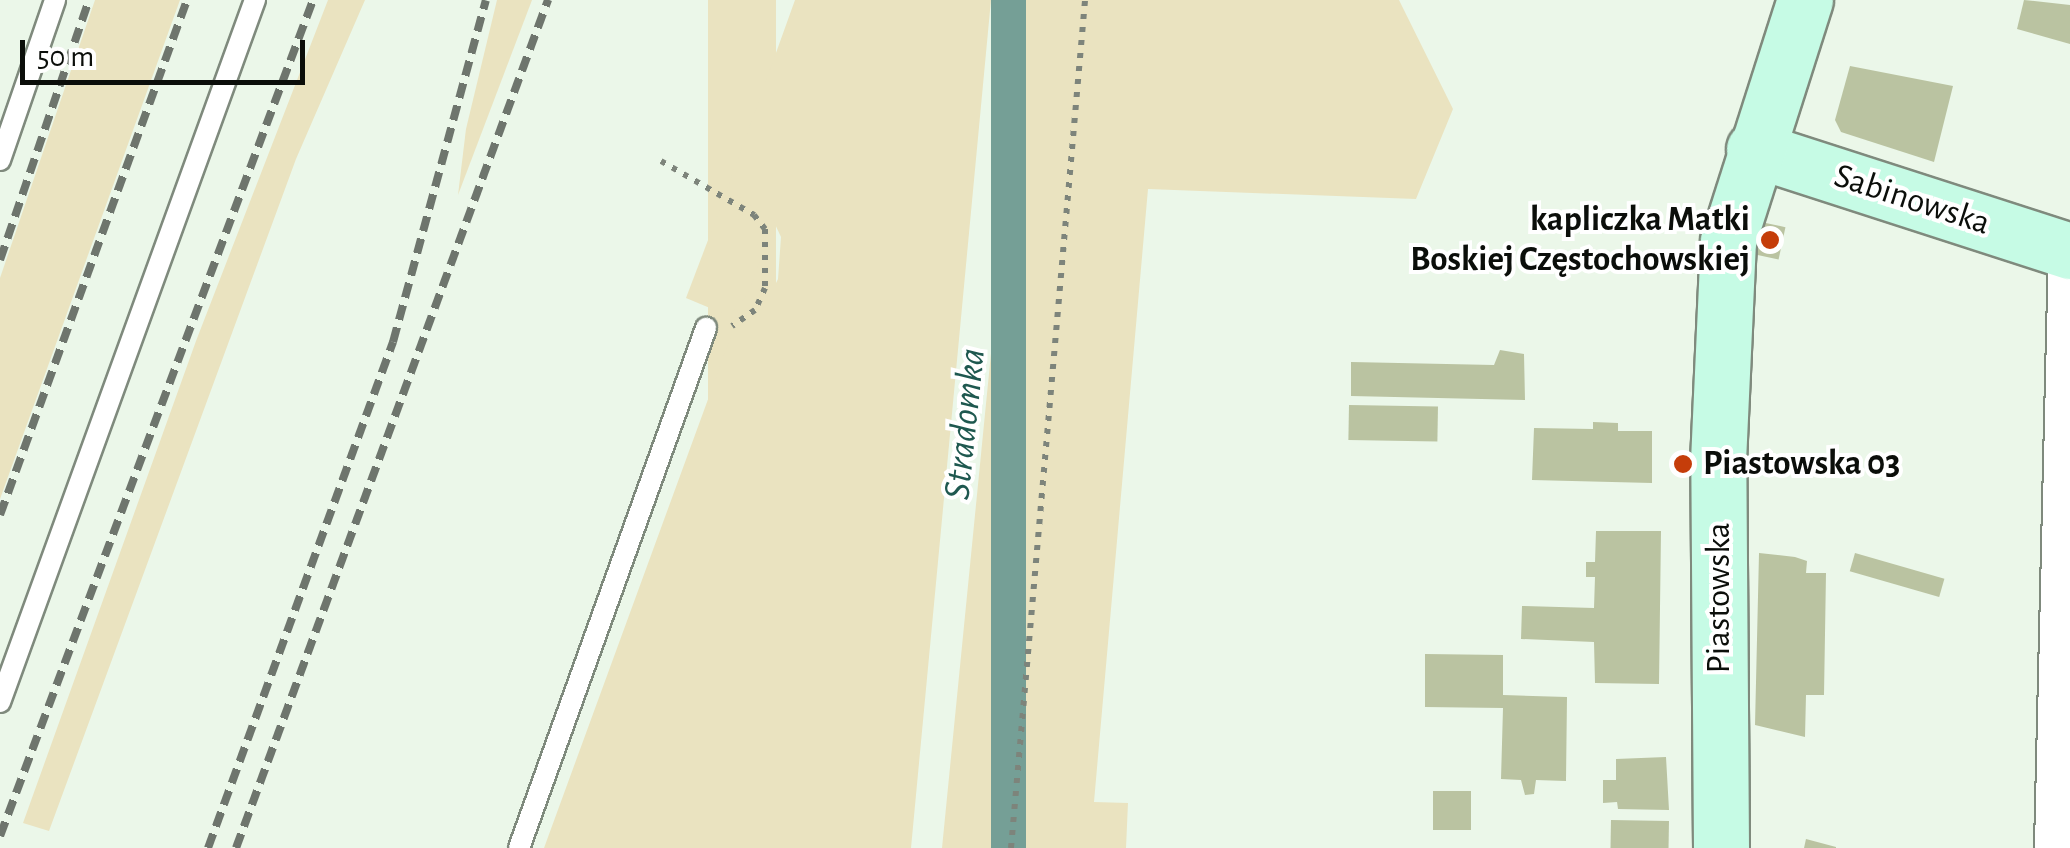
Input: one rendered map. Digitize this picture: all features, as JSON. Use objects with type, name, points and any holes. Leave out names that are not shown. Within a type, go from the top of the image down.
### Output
[{"type":"street","name":"Piastowska","points":[[1721,848],[1720,326],[1728,241],[1754,149],[1805,0]]},
{"type":"street","name":"Sabinowska","points":[[1754,149],[2070,251]]},
{"type":"street","points":[[2056,848],[2070,251]]},
{"type":"lane","points":[[0,160],[55,0]]},
{"type":"lane","points":[[0,702],[255,0]]},
{"type":"lane","points":[[519,848],[706,328]]},
{"type":"path","points":[[1011,848],[1085,0]]},
{"type":"path","points":[[660,161],[754,214],[765,229],[768,266],[755,310],[740,326],[706,328]]},
{"type":"shaded area","points":[[95,0],[180,0],[0,499],[0,278]]},
{"type":"shaded area","points":[[328,0],[365,0],[296,159],[49,831],[23,823],[196,341]]},
{"type":"shaded area","points":[[497,0],[532,0],[458,195],[466,129]]},
{"type":"shaded area","points":[[708,0],[776,0],[776,848],[708,848]]},
{"type":"shaded area","points":[[795,0],[991,0],[911,848],[544,848],[737,320],[755,325],[778,279],[781,237],[773,220],[727,189]]},
{"type":"shaded area","points":[[1026,0],[1399,0],[1453,109],[1416,199],[1148,189],[1094,802],[1128,803],[1126,848],[942,848]]},
{"type":"shaded area","points":[[721,206],[756,233],[760,260],[748,294],[729,316],[686,298]]},
{"type":"water","points":[[991,0],[1026,0],[1026,848],[991,848]]},
{"type":"building","points":[[2024,0],[2070,5],[2070,44],[2017,29]]},
{"type":"building","points":[[1850,66],[1953,86],[1934,162],[1841,132],[1835,120]]},
{"type":"building","points":[[1761,222],[1785,227],[1779,259],[1754,254]]},
{"type":"building","points":[[1500,350],[1524,354],[1525,400],[1351,396],[1351,362],[1494,365]]},
{"type":"building","points":[[1349,405],[1438,407],[1437,442],[1348,440]]},
{"type":"building","points":[[1593,422],[1618,423],[1618,431],[1652,431],[1652,483],[1532,480],[1534,428],[1593,429]]},
{"type":"building","points":[[1596,531],[1661,531],[1659,684],[1595,683],[1594,642],[1521,639],[1522,606],[1594,608],[1595,577],[1586,577],[1586,562],[1595,562]]},
{"type":"building","points":[[1759,553],[1795,557],[1807,561],[1806,573],[1826,573],[1824,695],[1806,695],[1805,737],[1755,725]]},
{"type":"building","points":[[1855,553],[1944,579],[1939,597],[1850,571]]},
{"type":"building","points":[[1425,654],[1503,655],[1503,695],[1567,697],[1566,781],[1536,780],[1534,794],[1525,795],[1521,780],[1501,779],[1503,708],[1425,707]]},
{"type":"building","points":[[1666,757],[1669,810],[1618,809],[1617,802],[1603,803],[1603,780],[1616,780],[1616,759]]},
{"type":"building","points":[[1433,791],[1471,791],[1471,830],[1433,830]]},
{"type":"building","points":[[1611,820],[1669,821],[1669,848],[1611,848]]},
{"type":"building","points":[[1806,839],[1836,847],[1836,848],[1804,848]]},
{"type":"railway","points":[[0,260],[89,0]]},
{"type":"railway","points":[[0,515],[187,0]]},
{"type":"railway","points":[[0,836],[313,0]]},
{"type":"railway","points":[[208,848],[393,342],[486,0]]},
{"type":"railway","points":[[236,848],[548,0]]},
{"type":"place","name":"kapliczka Matki Boskiej Częstochowskiej","points":[[1770,240]]},
{"type":"place","name":"Piastowska 03","points":[[1683,464]]},
{"type":"water label","name":"Stradomka","points":[[966,424]]}]
